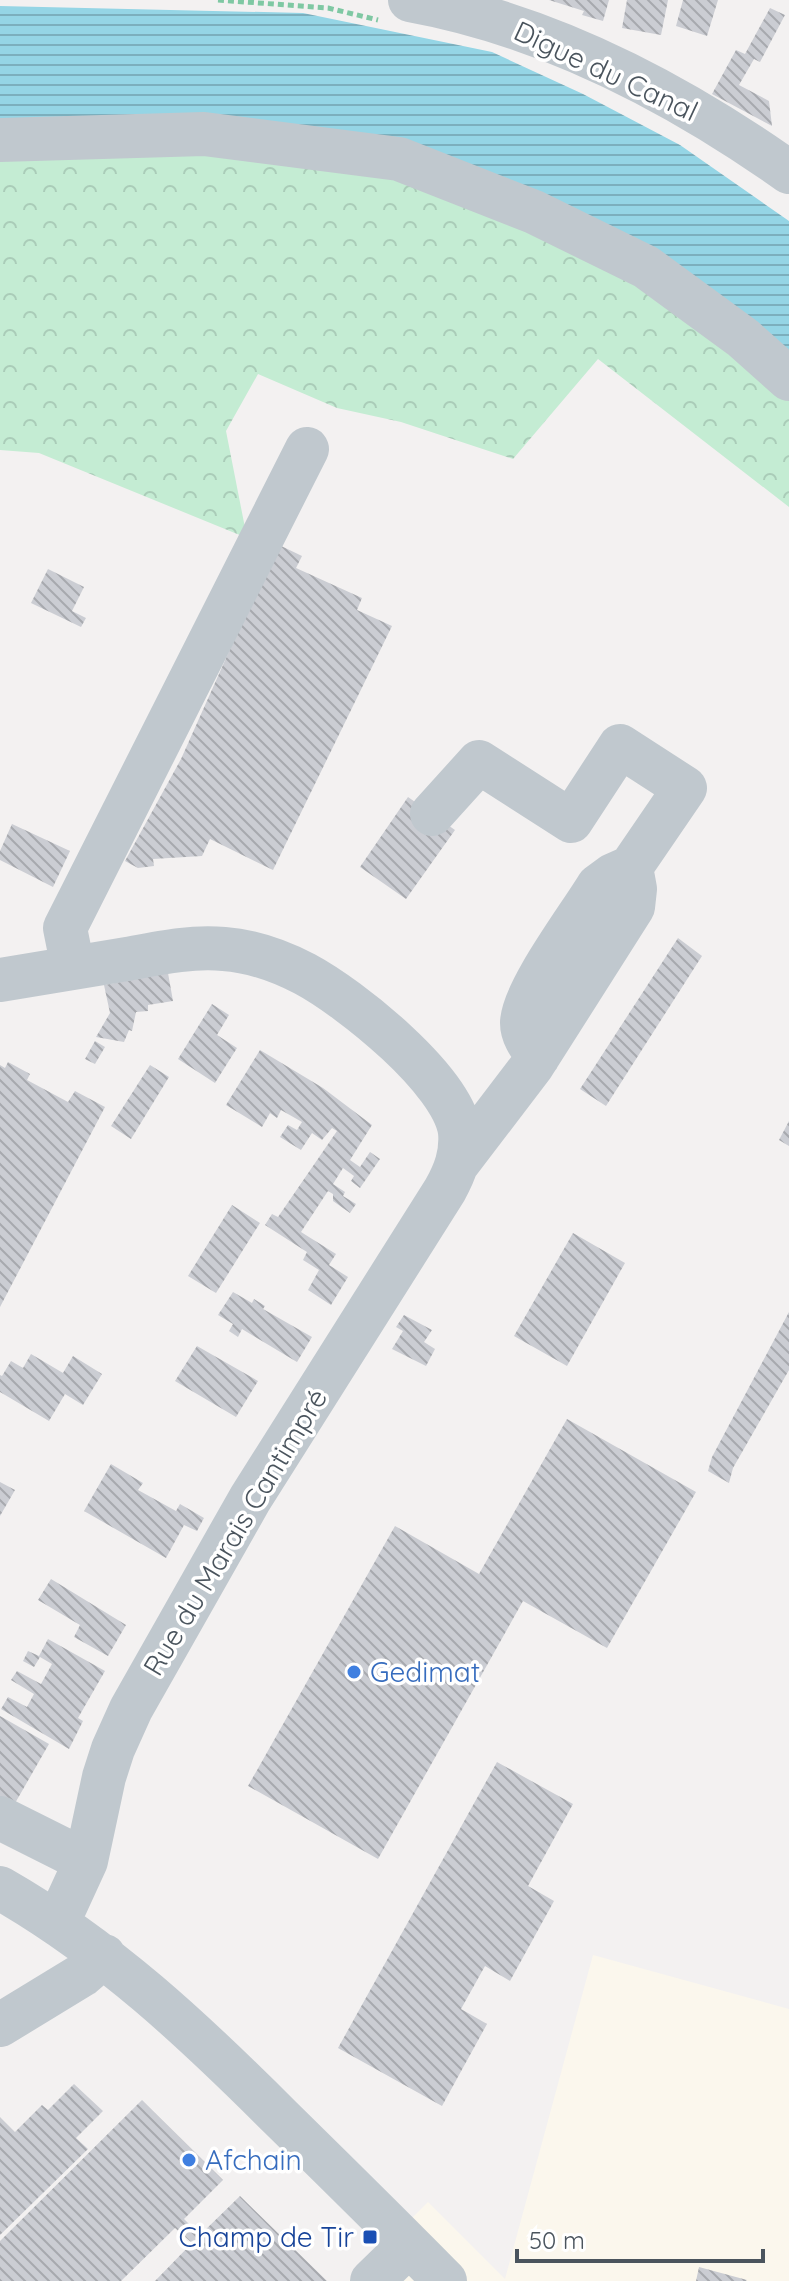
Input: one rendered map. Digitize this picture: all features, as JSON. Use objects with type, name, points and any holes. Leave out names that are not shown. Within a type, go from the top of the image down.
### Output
[{"type":"street","name":"Digue du Canal","points":[[415,7],[482,16],[604,64],[680,101],[789,172]]},
{"type":"street","points":[[0,140],[204,134],[399,159],[534,212],[646,267],[743,338],[789,379]]},
{"type":"street","points":[[73,968],[65,928],[307,449]]},
{"type":"street","name":"Rue du Marais Cantimpré","points":[[58,1922],[86,1861],[104,1777],[131,1709],[250,1499],[445,1190],[458,1163],[538,1057],[633,907],[635,889],[631,867],[685,788],[620,746],[571,821],[479,762],[432,814]]},
{"type":"street","points":[[0,980],[170,951],[221,949],[263,956],[331,989],[367,1018],[437,1085],[452,1107],[460,1132],[458,1163]]},
{"type":"street","points":[[0,1818],[86,1861]]},
{"type":"street","points":[[0,1888],[58,1922],[159,2000],[445,2281]]},
{"type":"street","points":[[0,2025],[82,1975],[104,1956]]},
{"type":"street","points":[[372,2281],[409,2245]]},
{"type":"path","points":[[218,0],[328,8],[415,7]]},
{"type":"shaded area","points":[[593,1955],[789,2009],[789,2281],[349,2281],[428,2202],[505,2279]]},
{"type":"green space","points":[[0,127],[455,165],[789,358],[789,507],[598,359],[513,459],[401,422],[337,408],[258,374],[226,431],[247,538],[39,453],[0,450]]},
{"type":"water","points":[[0,6],[303,13],[492,52],[583,94],[680,145],[789,221],[789,358],[455,165],[0,127]]},
{"type":"building","points":[[549,0],[609,0],[603,21],[582,15],[584,11]]},
{"type":"building","points":[[627,0],[668,0],[661,35],[622,28]]},
{"type":"building","points":[[683,0],[718,0],[707,36],[676,26]]},
{"type":"building","points":[[770,8],[785,15],[760,62],[754,59],[739,85],[769,101],[772,126],[712,94],[736,50],[745,54]]},
{"type":"building","points":[[277,544],[302,556],[296,568],[362,598],[357,610],[392,626],[273,870],[210,839],[202,856],[153,859],[154,866],[138,868],[125,861],[181,759]]},
{"type":"building","points":[[48,569],[84,587],[72,611],[86,618],[81,627],[31,603]]},
{"type":"building","points":[[408,797],[455,830],[406,899],[360,867]]},
{"type":"building","points":[[12,824],[70,851],[53,887],[0,860],[0,851]]},
{"type":"building","points":[[678,938],[702,956],[606,1106],[580,1089]]},
{"type":"building","points":[[168,973],[173,1001],[148,1005],[148,1011],[136,1012],[132,1031],[129,1030],[124,1042],[96,1037],[110,1013],[104,985]]},
{"type":"building","points":[[212,1004],[229,1015],[217,1035],[237,1048],[215,1083],[178,1059]]},
{"type":"building","points":[[95,1041],[105,1047],[95,1064],[85,1059]]},
{"type":"building","points":[[260,1050],[323,1088],[372,1125],[350,1160],[360,1167],[370,1152],[380,1159],[360,1188],[351,1181],[354,1176],[343,1168],[333,1184],[345,1192],[343,1196],[356,1204],[350,1213],[333,1201],[333,1194],[328,1191],[301,1232],[336,1254],[329,1265],[348,1277],[331,1305],[308,1290],[319,1270],[303,1260],[307,1252],[265,1225],[272,1214],[278,1217],[337,1131],[332,1128],[322,1140],[312,1133],[301,1150],[280,1137],[288,1125],[297,1130],[302,1122],[281,1110],[277,1118],[270,1113],[262,1127],[226,1105]]},
{"type":"building","points":[[8,1062],[30,1074],[27,1080],[68,1102],[75,1091],[105,1107],[0,1307],[0,1065],[5,1068]]},
{"type":"building","points":[[150,1065],[169,1077],[131,1139],[111,1126]]},
{"type":"building","points":[[789,1121],[789,1146],[779,1140]]},
{"type":"building","points":[[232,1205],[260,1223],[216,1293],[188,1276]]},
{"type":"building","points":[[573,1233],[625,1263],[567,1366],[514,1336]]},
{"type":"building","points":[[233,1292],[252,1303],[254,1299],[265,1306],[263,1309],[312,1337],[297,1362],[242,1329],[238,1337],[229,1331],[233,1324],[218,1315]]},
{"type":"building","points":[[789,1312],[789,1370],[733,1468],[729,1483],[708,1471],[712,1457]]},
{"type":"building","points":[[404,1315],[432,1330],[424,1342],[435,1349],[426,1366],[392,1349],[403,1331],[396,1327]]},
{"type":"building","points":[[197,1346],[258,1381],[236,1417],[175,1381]]},
{"type":"building","points":[[31,1354],[63,1373],[73,1356],[102,1374],[83,1405],[65,1394],[49,1421],[0,1392],[0,1375],[11,1361],[23,1368]]},
{"type":"building","points":[[567,1419],[696,1492],[607,1648],[523,1601],[378,1859],[248,1786],[395,1526],[479,1574]]},
{"type":"building","points":[[111,1464],[143,1483],[138,1490],[176,1511],[180,1504],[204,1518],[197,1531],[184,1525],[166,1558],[84,1511]]},
{"type":"building","points":[[0,1482],[15,1490],[0,1516]]},
{"type":"building","points":[[51,1579],[126,1625],[108,1656],[74,1637],[80,1625],[38,1600]]},
{"type":"building","points":[[48,1639],[105,1671],[78,1718],[83,1721],[69,1749],[1,1709],[8,1697],[27,1707],[34,1694],[11,1680],[17,1671],[41,1684],[52,1664],[40,1657],[34,1667],[23,1661],[28,1651],[39,1656]]},
{"type":"building","points":[[0,1716],[49,1744],[14,1805],[0,1797]]},
{"type":"building","points":[[497,1762],[573,1804],[528,1886],[554,1901],[510,1981],[485,1966],[461,2009],[487,2024],[442,2106],[338,2048]]},
{"type":"building","points":[[74,2084],[103,2111],[76,2138],[88,2149],[0,2235],[0,2117],[15,2132],[42,2105],[48,2110]]},
{"type":"building","points":[[142,2100],[223,2180],[184,2219],[200,2235],[240,2196],[327,2281],[155,2281],[192,2243],[175,2228],[121,2281],[0,2281],[0,2241]]},
{"type":"building","points":[[699,2267],[747,2280],[696,2281]]},
{"type":"place","name":"Gedimat","points":[[354,1672]]},
{"type":"place","name":"Afchain","points":[[189,2160]]},
{"type":"place","name":"Champ de Tir","points":[[370,2237]]}]
